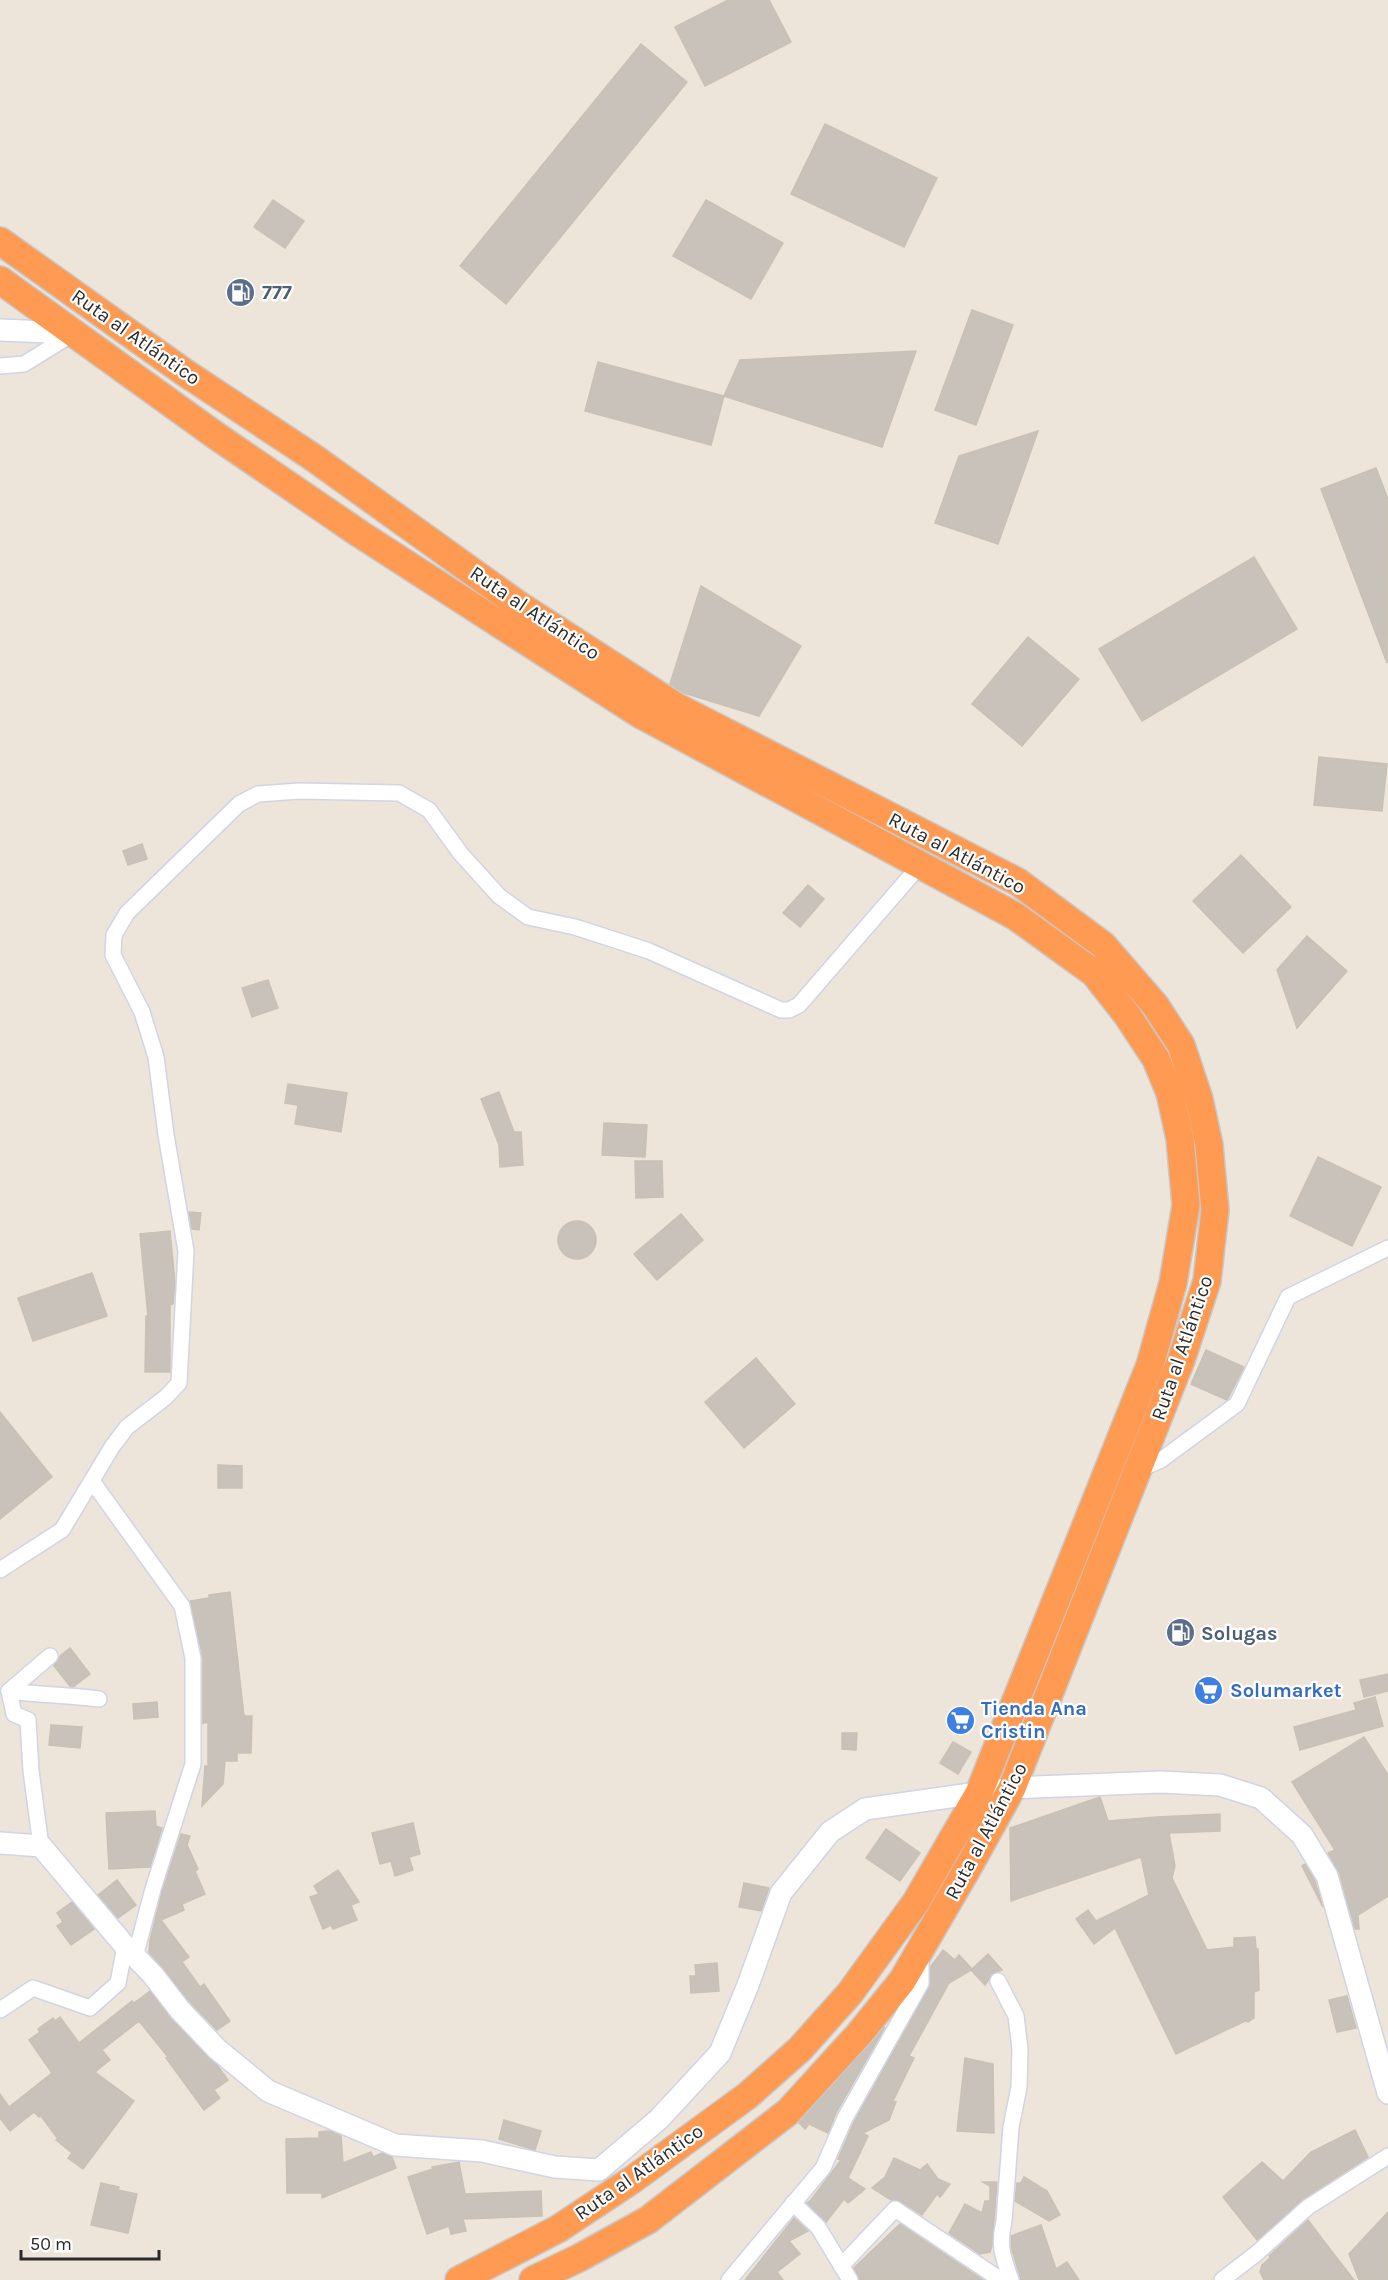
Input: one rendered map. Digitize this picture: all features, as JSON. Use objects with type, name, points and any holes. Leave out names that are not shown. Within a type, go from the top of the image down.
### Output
[{"type":"highway","name":"Ruta al Atlántico","points":[[0,241],[184,372],[314,458],[516,603],[677,707],[1018,882],[1103,945],[1155,1005],[1181,1045],[1199,1099],[1209,1145],[1215,1210],[1207,1281],[1181,1360],[1012,1788],[921,1950],[902,1981],[860,2033],[788,2112],[648,2220],[533,2280]]},
{"type":"highway","name":"Ruta al Atlántico","points":[[0,280],[214,435],[360,534],[638,713],[1015,916],[1094,973],[1127,1015],[1156,1059],[1170,1093],[1180,1139],[1186,1205],[1173,1282],[1149,1365],[979,1793],[916,1902],[850,1994],[800,2049],[747,2096],[632,2180],[558,2229],[459,2280]]},
{"type":"highway","points":[[74,333],[78,323],[87,320],[151,359],[184,372]]},
{"type":"highway","points":[[214,435],[235,436],[245,440],[315,487],[321,483],[314,458]]},
{"type":"street","points":[[0,330],[74,333]]},
{"type":"street","points":[[0,366],[24,364],[74,333]]},
{"type":"street","points":[[0,1570],[62,1530],[112,1447],[127,1427],[166,1397],[179,1383],[186,1251],[166,1135],[156,1056],[142,1012],[113,955],[114,935],[127,913],[239,804],[258,794],[299,791],[399,793],[429,810],[461,854],[499,896],[528,917],[575,927],[649,951],[781,1010],[789,1010],[799,1005],[921,864]]},
{"type":"street","points":[[1138,1470],[1161,1460],[1237,1404],[1288,1297],[1388,1248]]},
{"type":"street","points":[[0,2010],[33,1988],[90,2008],[118,1983],[153,1888],[193,1764],[193,1658],[182,1606],[92,1481]]},
{"type":"street","points":[[9,1691],[50,1656]]},
{"type":"street","points":[[9,1691],[14,1714],[28,1720],[31,1771],[41,1846],[130,1952],[217,2049],[268,2091],[395,2145],[482,2151],[555,2167],[599,2170],[659,2119],[720,2053],[748,1985],[781,1893],[830,1832],[865,1809],[1012,1788],[1161,1782],[1221,1785],[1261,1798],[1302,1835],[1327,1876],[1388,2093]]},
{"type":"street","points":[[9,1691],[34,1695],[64,1694],[99,1699]]},
{"type":"street","points":[[0,1843],[41,1846]]},
{"type":"street","points":[[729,2280],[823,2168],[845,2118],[921,1983],[921,1950]]},
{"type":"street","points":[[998,1981],[1016,2016],[1020,2049],[1019,2087],[1011,2127],[1000,2251],[1011,2280]]},
{"type":"street","points":[[1222,2280],[1257,2253],[1308,2207],[1388,2156]]},
{"type":"street","points":[[793,2203],[818,2227],[850,2280]]},
{"type":"street","points":[[841,2266],[895,2209],[1001,2280]]},
{"type":"building","points":[[728,0],[769,0],[791,42],[705,86],[675,27]]},
{"type":"building","points":[[641,44],[687,82],[506,304],[460,266]]},
{"type":"building","points":[[825,124],[937,178],[904,247],[791,194]]},
{"type":"building","points":[[273,200],[304,221],[285,248],[254,227]]},
{"type":"building","points":[[706,200],[783,243],[751,299],[673,256]]},
{"type":"building","points":[[972,310],[1013,325],[976,425],[935,410]]},
{"type":"building","points":[[916,351],[882,447],[724,396],[740,360]]},
{"type":"building","points":[[598,362],[724,396],[711,445],[585,411]]},
{"type":"building","points":[[1038,431],[998,544],[935,523],[959,456]]},
{"type":"building","points":[[1376,468],[1388,499],[1387,663],[1321,489]]},
{"type":"building","points":[[1254,557],[1297,629],[1142,721],[1099,649]]},
{"type":"building","points":[[701,586],[801,646],[759,716],[684,693],[670,684]]},
{"type":"building","points":[[1028,637],[1079,679],[1022,746],[972,704]]},
{"type":"building","points":[[1319,757],[1387,764],[1382,811],[1314,805]]},
{"type":"building","points":[[142,844],[147,859],[128,865],[123,851]]},
{"type":"building","points":[[1241,855],[1291,907],[1243,953],[1193,901]]},
{"type":"building","points":[[808,885],[824,899],[800,927],[783,913]]},
{"type":"building","points":[[1307,936],[1347,971],[1297,1028],[1277,970]]},
{"type":"building","points":[[268,980],[278,1008],[252,1017],[242,988]]},
{"type":"building","points":[[288,1084],[347,1093],[341,1132],[295,1124],[298,1105],[285,1103]]},
{"type":"building","points":[[499,1092],[514,1132],[521,1132],[523,1165],[500,1167],[499,1145],[481,1099]]},
{"type":"building","points":[[604,1123],[647,1125],[645,1157],[602,1155]]},
{"type":"building","points":[[1318,1157],[1381,1187],[1352,1246],[1290,1216]]},
{"type":"building","points":[[635,1161],[662,1161],[663,1197],[636,1198]]},
{"type":"building","points":[[189,1212],[201,1213],[199,1230],[192,1229]]},
{"type":"building","points":[[681,1214],[703,1240],[657,1280],[634,1254]]},
{"type":"building","points":[[577,1221],[590,1227],[596,1240],[590,1253],[577,1259],[564,1253],[558,1240],[564,1227]]},
{"type":"building","points":[[170,1231],[175,1283],[173,1304],[170,1305],[170,1372],[145,1372],[146,1316],[148,1316],[140,1234]]},
{"type":"building","points":[[92,1273],[107,1316],[33,1341],[18,1298]]},
{"type":"building","points":[[1206,1350],[1244,1367],[1227,1400],[1191,1384]]},
{"type":"building","points":[[756,1358],[795,1404],[744,1448],[705,1402]]},
{"type":"building","points":[[0,1412],[52,1477],[0,1519]]},
{"type":"building","points":[[218,1465],[242,1466],[242,1488],[218,1488]]},
{"type":"building","points":[[230,1592],[244,1716],[252,1716],[251,1753],[237,1753],[237,1761],[225,1761],[223,1784],[202,1806],[205,1766],[208,1766],[208,1722],[203,1723],[203,1658],[190,1601]]},
{"type":"building","points":[[70,1648],[90,1674],[73,1687],[54,1666],[60,1656]]},
{"type":"building","points":[[1388,1674],[1388,1691],[1364,1697],[1360,1680]]},
{"type":"building","points":[[1375,1697],[1383,1726],[1300,1750],[1294,1727],[1356,1710],[1354,1703]]},
{"type":"building","points":[[157,1702],[158,1717],[134,1719],[133,1704]]},
{"type":"building","points":[[51,1725],[82,1727],[80,1748],[49,1745]]},
{"type":"building","points":[[842,1733],[857,1733],[856,1750],[842,1749]]},
{"type":"building","points":[[1364,1737],[1388,1775],[1388,1896],[1358,1915],[1359,1929],[1355,1929],[1339,1872],[1328,1853],[1335,1850],[1292,1782]]},
{"type":"building","points":[[953,1742],[971,1752],[958,1774],[940,1763]]},
{"type":"building","points":[[1100,1797],[1108,1821],[1220,1814],[1220,1831],[1169,1833],[1175,1866],[1172,1878],[1207,1950],[1234,1947],[1234,1938],[1255,1937],[1256,1949],[1258,1949],[1259,1990],[1254,1992],[1254,2018],[1176,2054],[1115,1928],[1094,1944],[1076,1919],[1088,1910],[1096,1921],[1149,1895],[1141,1857],[1011,1901],[1010,1828]]},
{"type":"building","points":[[155,1811],[156,1826],[162,1828],[150,1867],[109,1869],[106,1813]]},
{"type":"building","points":[[413,1823],[420,1854],[409,1857],[413,1870],[395,1876],[391,1861],[380,1864],[372,1833]]},
{"type":"building","points":[[886,1829],[920,1853],[900,1881],[866,1858]]},
{"type":"building","points":[[181,1834],[190,1836],[187,1845],[198,1869],[195,1871],[205,1894],[182,1904],[184,1910],[161,1920],[189,1957],[182,1962],[200,1987],[204,1984],[230,2021],[217,2030],[190,2002],[149,1952],[162,1892]]},
{"type":"building","points":[[1305,1864],[1315,1881],[1323,1907],[1302,1866]]},
{"type":"building","points":[[338,1870],[359,1902],[351,1905],[357,1920],[333,1929],[331,1925],[323,1929],[310,1897],[319,1894],[314,1886]]},
{"type":"building","points":[[117,1880],[136,1905],[118,1918],[98,1895]]},
{"type":"building","points":[[744,1883],[769,1888],[761,1911],[739,1907]]},
{"type":"building","points":[[72,1902],[94,1929],[71,1945],[57,1926],[63,1922],[57,1913]]},
{"type":"building","points":[[943,1950],[955,1960],[959,1955],[972,1969],[988,1954],[1002,1970],[993,1973],[985,1985],[971,1970],[949,1983],[909,2056],[914,2058],[893,2101],[896,2102],[889,2120],[863,2133],[868,2136],[848,2178],[865,2189],[848,2203],[844,2199],[826,2222],[807,2203],[841,2160],[838,2159],[854,2122],[929,1988],[931,1966]]},
{"type":"building","points":[[717,1963],[719,1991],[691,1993],[690,1976],[696,1976],[695,1965]]},
{"type":"building","points":[[150,1991],[171,2019],[217,2065],[228,2080],[214,2090],[220,2098],[204,2110],[166,2058],[168,2057],[139,2021],[102,2050],[110,2060],[95,2072],[134,2101],[83,2169],[68,2158],[72,2153],[56,2140],[58,2139],[41,2116],[39,2117],[34,2112],[10,2131],[0,2118],[0,2094],[9,2107],[52,2073],[29,2040],[40,2032],[38,2029],[53,2018],[55,2021],[60,2017],[79,2043],[132,2001],[134,2003]]},
{"type":"building","points":[[1347,1996],[1356,2028],[1337,2032],[1329,2000]]},
{"type":"building","points":[[885,2027],[836,2113],[828,2133],[809,2124],[805,2129],[799,2123]]},
{"type":"building","points":[[965,2058],[993,2064],[994,2133],[957,2131]]},
{"type":"building","points":[[504,2120],[541,2131],[535,2150],[499,2139]]},
{"type":"building","points":[[1355,2130],[1368,2157],[1303,2199],[1257,2240],[1223,2197],[1262,2162],[1283,2181],[1311,2152]]},
{"type":"building","points":[[330,2131],[341,2136],[343,2163],[371,2152],[373,2157],[382,2153],[392,2157],[396,2168],[322,2198],[322,2193],[287,2193],[286,2139],[319,2138],[319,2132]]},
{"type":"building","points":[[894,2158],[920,2170],[927,2164],[938,2179],[950,2184],[940,2197],[937,2194],[922,2215],[900,2201],[891,2200],[872,2188],[885,2177]]},
{"type":"building","points":[[459,2162],[465,2194],[541,2191],[542,2216],[463,2219],[466,2231],[451,2234],[449,2226],[427,2234],[408,2177],[433,2169],[432,2167]]},
{"type":"building","points":[[1024,2177],[1047,2191],[1060,2215],[1049,2221],[1015,2201],[1017,2183],[1021,2183]]},
{"type":"building","points":[[983,2182],[997,2182],[992,2246],[990,2252],[980,2254],[949,2233],[965,2204],[982,2213],[985,2201],[990,2201],[990,2186]]},
{"type":"building","points":[[101,2183],[137,2194],[128,2233],[91,2225]]},
{"type":"building","points":[[1388,2212],[1388,2280],[1359,2280],[1349,2254]]},
{"type":"building","points":[[794,2218],[808,2231],[789,2241],[800,2254],[777,2272],[783,2280],[745,2280]]},
{"type":"building","points":[[1308,2220],[1354,2280],[1264,2280],[1260,2272],[1262,2265]]},
{"type":"building","points":[[900,2224],[983,2280],[860,2280],[854,2268]]},
{"type":"building","points":[[1041,2225],[1056,2269],[1067,2262],[1079,2280],[1021,2280],[1012,2250],[1011,2236]]},
{"type":"place","name":"777","points":[[241,292]]},
{"type":"place","name":"Solugas","points":[[1180,1633]]},
{"type":"place","name":"Solumarket","points":[[1209,1690]]},
{"type":"place","name":"Tienda Ana Cristin","points":[[960,1720]]}]
